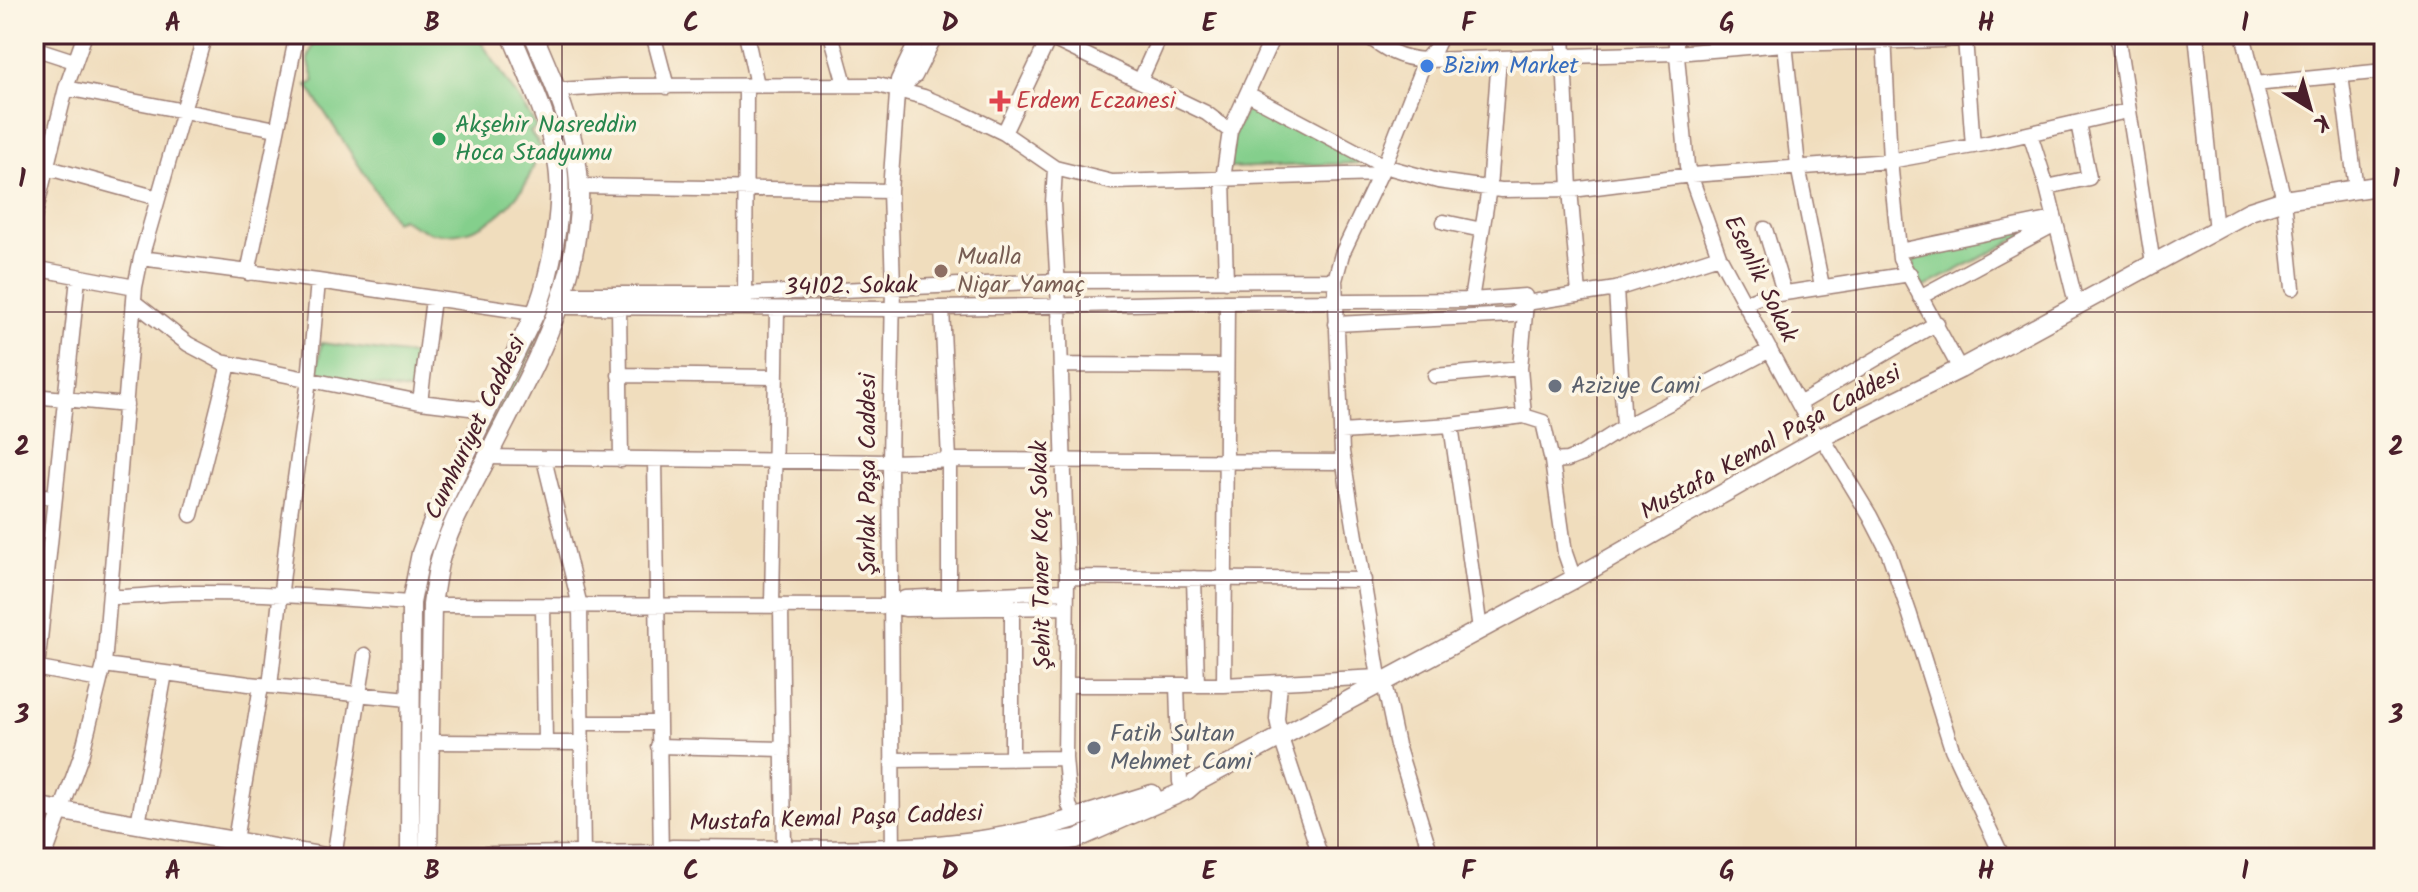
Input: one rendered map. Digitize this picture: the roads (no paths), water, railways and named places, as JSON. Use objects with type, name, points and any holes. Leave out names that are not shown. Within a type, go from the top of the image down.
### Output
[{"type":"main road","name":"Cumhuriyet Caddesi","points":[[421,856],[409,699],[411,603],[417,566],[426,538],[536,307],[554,239],[558,178],[556,160],[537,98],[511,34]]},
{"type":"main road","name":"Cumhuriyet Caddesi","points":[[421,856],[431,742],[432,605],[439,565],[447,542],[552,330],[562,301],[575,234],[576,163],[558,90],[533,34]]},
{"type":"main road","points":[[537,98],[558,90]]},
{"type":"main road","name":"Mustafa Kemal Paşa Caddesi","points":[[421,856],[664,857],[672,849],[893,852],[982,840],[1187,783],[1281,738],[1381,680],[1574,579],[1820,439],[2077,307],[2250,211],[2284,200],[2384,185]]},
{"type":"main road","points":[[536,307],[562,301]]},
{"type":"main road","points":[[411,603],[432,605]]},
{"type":"main road","name":"Mustafa Kemal Paşa Caddesi","points":[[949,858],[1071,849],[1187,790],[1187,783]]},
{"type":"main road","points":[[34,806],[138,824],[233,850],[332,858]]},
{"type":"main road","points":[[1069,815],[1071,849]]},
{"type":"street","points":[[34,218],[39,165],[85,34]]},
{"type":"street","points":[[44,858],[82,753],[102,673],[111,597],[134,294],[141,258],[205,34]]},
{"type":"street","points":[[248,273],[297,34]]},
{"type":"street","points":[[653,34],[667,87]]},
{"type":"street","points":[[746,34],[751,85],[746,188],[746,310]]},
{"type":"street","points":[[831,34],[845,84]]},
{"type":"street","name":"Şarlak Paşa Caddesi","points":[[893,852],[890,462],[893,287],[890,191],[900,72],[920,34]]},
{"type":"street","points":[[898,90],[915,76],[936,34]]},
{"type":"street","points":[[1140,81],[1161,34]]},
{"type":"street","points":[[1226,281],[1223,179],[1230,131],[1274,34]]},
{"type":"street","points":[[1365,34],[1405,59],[1425,60],[1676,53],[1784,39],[1965,38],[2009,34]]},
{"type":"street","points":[[1432,858],[1397,745],[1381,680],[1344,462],[1335,280],[1342,254],[1382,170],[1425,60],[1442,34]]},
{"type":"street","points":[[1563,34],[1570,189],[1579,294]]},
{"type":"street","name":"Esenlik Sokak","points":[[1675,34],[1687,166],[1719,256],[1799,404],[1870,516],[1888,551],[1952,749],[2003,858]]},
{"type":"street","points":[[2117,34],[2153,264]]},
{"type":"street","points":[[2196,34],[2216,231]]},
{"type":"street","points":[[2243,34],[2284,200],[2293,288]]},
{"type":"street","points":[[1004,133],[1047,35],[1206,113],[1230,131]]},
{"type":"street","points":[[1884,37],[1890,161],[1900,259],[1960,369]]},
{"type":"street","points":[[1965,38],[1973,146]]},
{"type":"street","points":[[1784,39],[1798,166],[1822,286]]},
{"type":"street","points":[[34,48],[74,61]]},
{"type":"street","points":[[1471,300],[1489,188],[1499,58]]},
{"type":"street","points":[[2255,84],[2384,71]]},
{"type":"street","points":[[2341,75],[2356,189]]},
{"type":"street","points":[[558,90],[621,86],[889,86],[943,104],[1004,133],[1055,168],[1112,182],[1382,170],[1489,188],[1570,189],[1691,175],[1890,161],[2030,134],[2127,111]]},
{"type":"street","points":[[66,88],[276,129]]},
{"type":"street","points":[[1248,94],[1382,170]]},
{"type":"street","points":[[2047,187],[2089,178],[2078,123]]},
{"type":"street","points":[[2030,134],[2047,187],[2077,307]]},
{"type":"street","points":[[39,165],[158,198]]},
{"type":"street","name":"Şehit Taner Koç Sokak","points":[[1055,168],[1053,203],[1061,365],[1066,592],[1065,758],[1069,815]]},
{"type":"street","points":[[578,186],[890,191]]},
{"type":"street","points":[[1444,222],[1482,230]]},
{"type":"street","points":[[1899,251],[2055,222]]},
{"type":"street","points":[[1920,297],[2055,222]]},
{"type":"street","points":[[1765,229],[1784,292]]},
{"type":"street","points":[[1336,324],[1513,315],[1526,303],[1616,289],[1719,256]]},
{"type":"street","points":[[141,258],[433,299],[536,307]]},
{"type":"street","points":[[34,268],[134,294],[188,344],[229,364],[420,402],[486,410]]},
{"type":"street","points":[[1744,303],[1784,292],[1910,274]]},
{"type":"street","points":[[78,278],[35,668],[102,673],[165,673],[409,699]]},
{"type":"street","name":"34102. Sokak","points":[[562,301],[1057,281],[1335,280]]},
{"type":"street","points":[[233,850],[282,595],[318,281]]},
{"type":"street","points":[[1616,289],[1624,427]]},
{"type":"street","name":"34102. Sokak","points":[[562,301],[577,309],[746,310],[1471,300],[1525,296],[1526,303]]},
{"type":"street","points":[[420,402],[433,299]]},
{"type":"street","points":[[1224,685],[1227,302]]},
{"type":"street","points":[[1524,416],[1520,368],[1526,303]]},
{"type":"street","points":[[619,307],[621,460]]},
{"type":"street","points":[[942,308],[949,460],[949,596]]},
{"type":"street","points":[[777,310],[774,461],[784,849]]},
{"type":"street","points":[[1799,404],[1937,323]]},
{"type":"street","points":[[1552,461],[1567,460],[1582,454],[1624,427],[1770,350]]},
{"type":"street","points":[[191,515],[229,364]]},
{"type":"street","points":[[1061,365],[1226,366]]},
{"type":"street","points":[[1435,376],[1520,368]]},
{"type":"street","points":[[619,375],[776,377]]},
{"type":"street","points":[[34,396],[126,405]]},
{"type":"street","points":[[1341,432],[1451,425],[1524,416],[1543,422],[1552,461],[1565,553],[1574,579]]},
{"type":"street","points":[[1451,425],[1480,629]]},
{"type":"street","points":[[488,457],[890,462],[1344,462]]},
{"type":"street","points":[[544,459],[580,606],[582,856]]},
{"type":"street","points":[[655,460],[658,746],[664,857]]},
{"type":"street","points":[[34,495],[53,497]]},
{"type":"street","points":[[890,606],[905,598],[1066,592],[1194,578],[1364,580]]},
{"type":"street","points":[[1194,578],[1197,685]]},
{"type":"street","points":[[432,605],[1012,607],[1066,592]]},
{"type":"street","points":[[111,597],[139,598],[181,593],[282,595],[411,603]]},
{"type":"street","points":[[543,606],[545,743]]},
{"type":"street","points":[[1012,607],[1012,759]]},
{"type":"street","points":[[332,858],[365,655]]},
{"type":"street","points":[[138,824],[165,673]]},
{"type":"street","points":[[1066,685],[1224,685],[1381,680]]},
{"type":"street","points":[[1280,683],[1277,719],[1281,738],[1321,858]]},
{"type":"street","points":[[1177,685],[1187,783]]},
{"type":"street","points":[[582,723],[658,723]]},
{"type":"street","points":[[431,742],[582,743]]},
{"type":"street","points":[[658,746],[783,749]]},
{"type":"street","points":[[892,760],[1065,758]]},
{"type":"place","name":"Bizim Market","points":[[1427,66]]},
{"type":"place","name":"Erdem Eczanesi","points":[[1000,101]]},
{"type":"place","name":"Akşehir Nasreddin Hoca Stadyumu","points":[[439,139]]},
{"type":"place","name":"Mualla Nigar Yamaç","points":[[941,271]]},
{"type":"place","name":"Aziziye Cami","points":[[1555,386]]},
{"type":"place","name":"Fatih Sultan Mehmet Cami","points":[[1094,748]]}]
